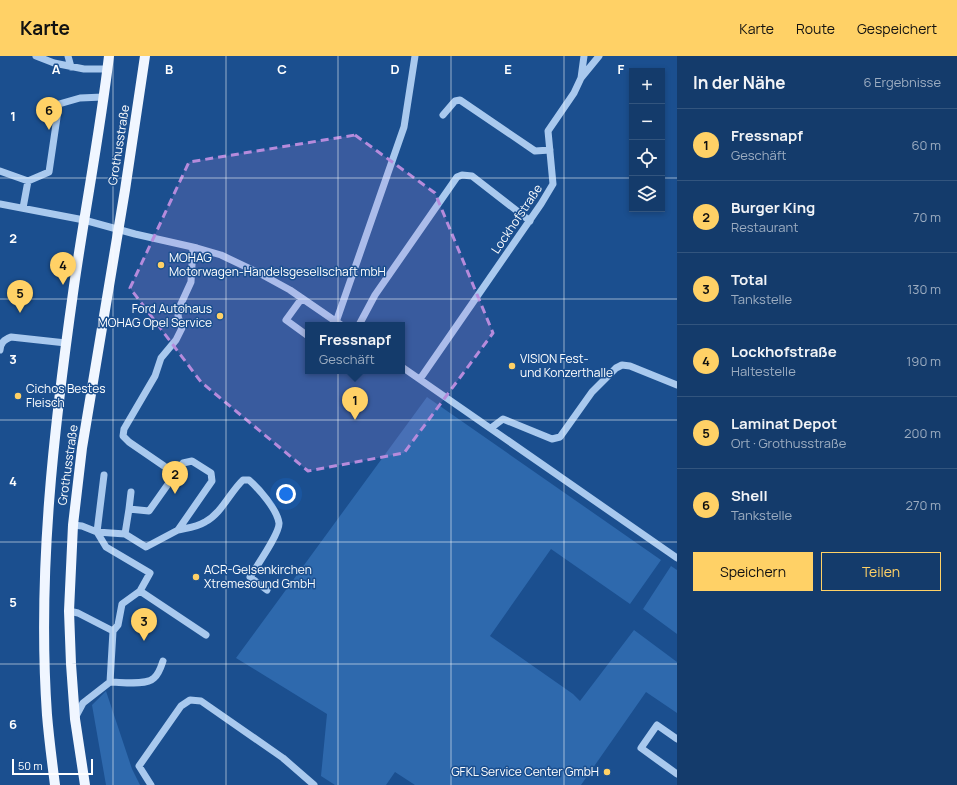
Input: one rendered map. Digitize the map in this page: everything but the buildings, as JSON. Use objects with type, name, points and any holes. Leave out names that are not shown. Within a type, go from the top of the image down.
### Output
[{"type":"main road","name":"Grothusstraße","points":[[55,785],[47,716],[44,605],[52,468],[66,343],[108,56]]},
{"type":"main road","name":"Grothusstraße","points":[[85,785],[75,718],[71,664],[69,611],[73,525],[82,448],[145,56]]},
{"type":"street","points":[[37,56],[54,63],[71,67],[88,70],[107,69]]},
{"type":"street","points":[[68,56],[71,67]]},
{"type":"street","points":[[339,322],[404,127],[415,56]]},
{"type":"street","name":"Lockhofstraße","points":[[420,379],[530,221],[553,184],[548,131],[574,93],[581,78],[584,56]]},
{"type":"street","points":[[581,78],[599,56]]},
{"type":"street","points":[[0,171],[28,181],[49,172],[59,104],[80,98],[103,97]]},
{"type":"street","points":[[443,115],[455,101],[460,100],[535,151],[550,150]]},
{"type":"street","points":[[361,322],[375,295],[457,177],[462,175],[472,176],[530,221]]},
{"type":"street","points":[[23,208],[28,181]]},
{"type":"street","points":[[0,204],[84,220],[118,230],[193,247],[220,255],[259,273],[302,298],[338,322]]},
{"type":"street","points":[[164,466],[129,442],[123,436],[124,430],[156,376],[161,358],[176,340],[182,328],[178,316],[180,306],[190,282],[193,247]]},
{"type":"street","points":[[302,298],[286,320],[305,334]]},
{"type":"street","points":[[0,350],[4,339],[11,336],[66,343]]},
{"type":"street","points":[[491,428],[503,419],[552,440],[560,437],[592,392],[616,368],[622,365],[630,366],[677,385]]},
{"type":"street","points":[[405,369],[677,558]]},
{"type":"street","points":[[129,509],[149,511],[183,463],[192,460],[211,473],[212,482],[178,530]]},
{"type":"street","points":[[104,475],[97,532],[106,547],[150,573],[140,592],[122,604],[118,625],[113,632],[110,682]]},
{"type":"street","points":[[73,525],[82,526],[97,532],[125,534],[146,547],[178,530],[191,528],[206,522],[219,510],[243,480],[249,480],[258,488],[275,512],[279,523],[277,533],[250,577],[267,590]]},
{"type":"street","points":[[125,534],[131,492]]},
{"type":"street","points":[[140,592],[206,635]]},
{"type":"street","points":[[69,611],[78,613],[113,632]]},
{"type":"street","points":[[75,718],[83,704],[110,682],[148,682],[158,674],[163,661]]},
{"type":"street","points":[[151,785],[139,766],[181,706],[190,700],[201,701],[282,758],[314,785]]},
{"type":"street","points":[[677,738],[658,725],[641,748],[677,774]]},
{"type":"highlighted area","points":[[355,135],[435,193],[493,333],[404,453],[308,471],[201,382],[130,288],[189,162]]},
{"type":"shaded area","points":[[427,397],[661,560],[630,604],[551,549],[490,636],[573,694],[580,701],[634,630],[677,662],[677,713],[646,692],[581,785],[415,785],[395,772],[386,785],[335,785],[321,776],[327,714],[236,658]]},
{"type":"shaded area","points":[[671,566],[677,570],[677,634],[643,609]]},
{"type":"shaded area","points":[[106,691],[132,769],[140,785],[106,785],[92,705]]},
{"type":"place","name":"Shell","points":[[49,130]]},
{"type":"place","name":"MOHAG Motorwagen-Handelsgesellschaft mbH","points":[[161,265]]},
{"type":"place","name":"Lockhofstraße","points":[[63,285]]},
{"type":"place","name":"Laminat Depot","points":[[20,313]]},
{"type":"place","name":"Ford Autohaus MOHAG Opel Service","points":[[220,316]]},
{"type":"place","name":"VISION Fest- und Konzerthalle","points":[[512,366]]},
{"type":"place","name":"Cichos Bestes Fleisch","points":[[18,396]]},
{"type":"place","name":"Fressnapf","points":[[355,420]]},
{"type":"place","name":"Burger King","points":[[175,494]]},
{"type":"place","name":"ACR-Gelsenkirchen Xtremesound GmbH","points":[[196,577]]},
{"type":"place","name":"Total","points":[[144,641]]},
{"type":"place","name":"GFKL Service Center GmbH","points":[[607,772]]}]
